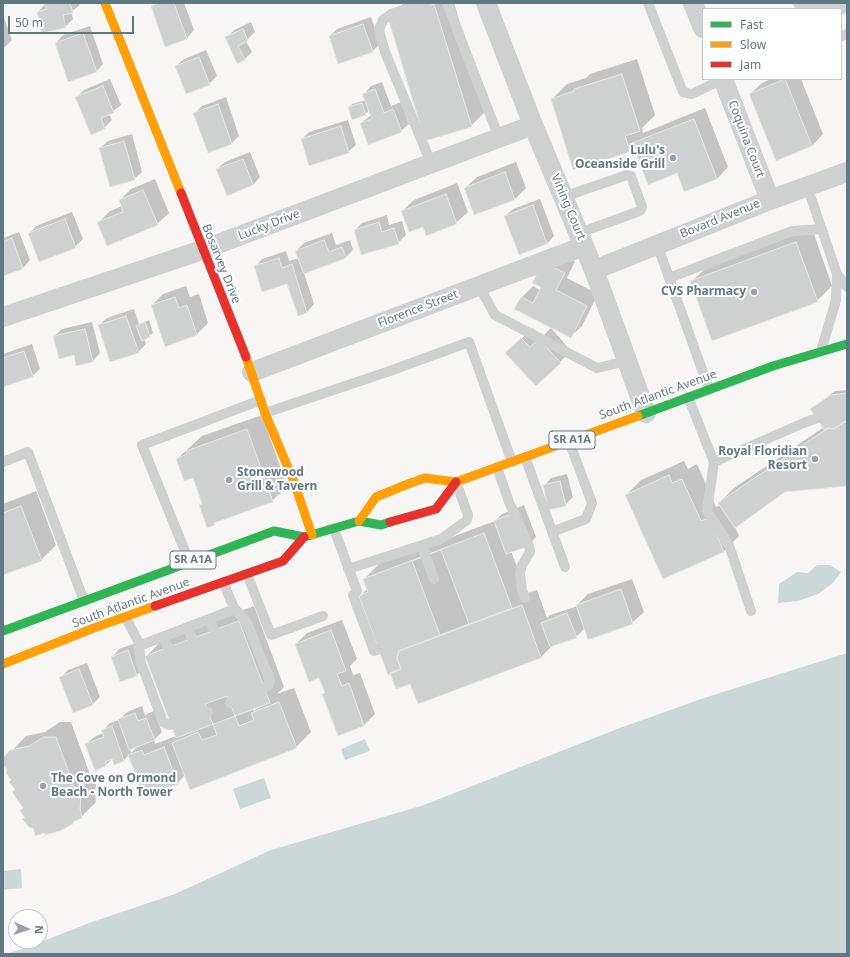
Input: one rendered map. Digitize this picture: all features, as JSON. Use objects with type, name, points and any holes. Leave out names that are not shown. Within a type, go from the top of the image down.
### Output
[{"type":"main road","name":"Bosarvey Drive","points":[[105,3],[202,250],[252,372],[265,413],[294,482],[308,536]]},
{"type":"main road","name":"South Atlantic Avenue","points":[[359,521],[376,497],[402,486],[426,478],[456,482],[709,389],[821,351],[847,344]]},
{"type":"main road","name":"South Atlantic Avenue","points":[[3,631],[274,531],[308,536],[359,521],[381,525],[436,509],[456,482]]},
{"type":"main road","name":"South Atlantic Avenue","points":[[3,664],[283,560],[308,536]]},
{"type":"street","name":"Vining Court","points":[[486,3],[533,125],[594,270],[646,413]]},
{"type":"street","points":[[693,3],[702,26]]},
{"type":"street","name":"Coquina Court","points":[[723,80],[770,200]]},
{"type":"street","name":"Lucky Drive","points":[[3,317],[202,250],[533,125]]},
{"type":"street","name":"Bovard Avenue","points":[[594,270],[770,200],[847,172]]},
{"type":"street","name":"Florence Street","points":[[252,372],[479,286],[581,239]]},
{"type":"lane","points":[[426,3],[391,14],[383,20],[379,30],[385,52],[431,163]]},
{"type":"lane","points":[[447,3],[499,138]]},
{"type":"lane","points":[[648,3],[683,92],[692,94],[721,80]]},
{"type":"lane","points":[[563,197],[627,175],[630,176],[642,207],[640,211],[581,239]]},
{"type":"lane","points":[[807,186],[837,274],[847,287]]},
{"type":"lane","points":[[669,278],[792,231],[821,229]]},
{"type":"lane","points":[[657,244],[709,389]]},
{"type":"lane","points":[[821,351],[836,300],[837,274]]},
{"type":"lane","points":[[479,286],[495,315],[597,368],[627,361]]},
{"type":"lane","points":[[265,413],[388,372],[470,342],[512,462]]},
{"type":"lane","points":[[688,397],[714,462],[707,511],[729,544],[751,612]]},
{"type":"lane","points":[[189,562],[142,445],[261,400]]},
{"type":"lane","points":[[714,462],[806,422],[847,408]]},
{"type":"lane","points":[[552,532],[586,519],[592,503],[569,441]]},
{"type":"lane","points":[[3,462],[28,452],[84,601]]},
{"type":"lane","points":[[525,457],[565,568]]},
{"type":"lane","points":[[497,467],[509,502],[529,546],[530,552],[522,565],[520,574],[522,590],[525,598]]},
{"type":"lane","points":[[348,569],[441,540],[467,520],[468,515],[456,482]]},
{"type":"lane","points":[[334,529],[356,591],[353,595],[374,651],[379,649]]},
{"type":"lane","points":[[422,546],[434,579]]},
{"type":"lane","points":[[247,574],[271,634],[323,616]]},
{"type":"lane","points":[[223,582],[235,609],[246,622],[270,680],[268,686],[230,703]]},
{"type":"lane","points":[[139,646],[235,609]]},
{"type":"lane","points":[[126,618],[139,646],[142,663],[163,722],[169,725],[208,712]]},
{"type":"lane","points":[[209,619],[214,630]]},
{"type":"lane","points":[[188,627],[192,638]]},
{"type":"lane","points":[[164,637],[168,648]]},
{"type":"shaded area","points":[[817,565],[830,565],[841,572],[833,583],[818,594],[798,601],[778,603],[779,584],[797,572],[808,573]]},
{"type":"shaded area","points":[[847,653],[847,954],[5,954],[23,949],[48,949],[48,939],[92,922],[175,894],[271,850],[424,805],[617,729],[704,698]]},
{"type":"shaded area","points":[[365,739],[370,751],[345,760],[341,749]]},
{"type":"shaded area","points":[[264,778],[271,798],[240,809],[233,789]]},
{"type":"shaded area","points":[[21,869],[22,888],[3,890],[3,871]]},
{"type":"building","points":[[45,3],[70,3],[73,13],[63,15],[66,28],[42,33],[37,12],[47,9]]},
{"type":"building","points":[[160,3],[174,3],[187,39],[165,47],[151,6]]},
{"type":"building","points":[[792,3],[847,3],[847,12],[842,14],[842,8],[794,8]]},
{"type":"building","points":[[434,4],[472,127],[425,141],[388,18]]},
{"type":"building","points":[[363,24],[373,52],[338,64],[329,36]]},
{"type":"building","points":[[243,29],[248,41],[238,46],[245,60],[237,64],[225,37]]},
{"type":"building","points":[[83,33],[97,72],[68,82],[55,43]]},
{"type":"building","points":[[199,57],[210,85],[186,94],[175,66]]},
{"type":"building","points":[[622,74],[640,131],[625,136],[630,152],[573,170],[551,99],[574,91],[574,89]]},
{"type":"building","points":[[785,80],[812,146],[776,161],[749,94]]},
{"type":"building","points":[[103,86],[114,113],[101,118],[105,129],[91,135],[75,97]]},
{"type":"building","points":[[375,89],[384,113],[393,109],[402,132],[368,145],[360,123],[372,119],[362,94]]},
{"type":"building","points":[[362,103],[366,115],[352,120],[348,107]]},
{"type":"building","points":[[218,104],[232,144],[208,153],[193,113]]},
{"type":"building","name":"Lulu's Oceanside Grill","points":[[694,119],[717,179],[684,192],[677,173],[648,185],[632,143]]},
{"type":"building","points":[[341,126],[349,153],[309,166],[301,139]]},
{"type":"building","points":[[124,141],[135,180],[110,187],[99,148]]},
{"type":"building","points":[[243,159],[253,185],[227,196],[216,169]]},
{"type":"building","points":[[505,172],[515,200],[474,215],[464,188]]},
{"type":"building","points":[[143,190],[158,225],[107,246],[97,222],[123,212],[119,200]]},
{"type":"building","points":[[446,194],[457,224],[426,236],[423,227],[409,232],[401,211]]},
{"type":"building","points":[[533,205],[547,244],[519,255],[504,216]]},
{"type":"building","points":[[65,219],[76,248],[39,262],[28,233]]},
{"type":"building","points":[[379,222],[382,232],[394,228],[399,244],[361,255],[354,230]]},
{"type":"building","points":[[12,238],[23,269],[3,276],[3,242]]},
{"type":"building","points":[[324,240],[329,252],[342,247],[346,258],[304,274],[295,251]]},
{"type":"building","name":"CVS Pharmacy","points":[[796,242],[818,302],[712,341],[690,281]]},
{"type":"building","points":[[279,258],[282,268],[292,264],[307,313],[298,316],[287,284],[262,292],[254,266]]},
{"type":"building","points":[[543,262],[565,273],[556,290],[587,306],[571,338],[514,309],[521,297],[533,303],[541,287],[532,283]]},
{"type":"building","points":[[175,297],[179,308],[187,305],[197,335],[165,347],[151,305]]},
{"type":"building","points":[[126,316],[139,353],[110,362],[98,325]]},
{"type":"building","points":[[145,322],[150,337],[142,341],[136,326]]},
{"type":"building","points":[[85,329],[93,362],[76,366],[74,355],[59,359],[53,336]]},
{"type":"building","points":[[521,338],[530,347],[539,339],[561,363],[536,386],[505,353]]},
{"type":"building","points":[[24,351],[33,377],[3,387],[3,358]]},
{"type":"building","points":[[847,393],[847,422],[844,422],[834,429],[828,428],[825,431],[810,409],[831,395]]},
{"type":"building","name":"Royal Floridian Resort","points":[[844,422],[847,422],[847,486],[785,492],[735,528],[718,503],[828,428],[834,429]]},
{"type":"building","name":"Stonewood Grill & Tavern","points":[[247,429],[273,502],[214,523],[215,525],[207,528],[199,505],[202,504],[193,478],[184,481],[176,459],[187,454],[186,451]]},
{"type":"building","points":[[669,475],[672,483],[682,479],[701,521],[709,518],[724,552],[663,579],[625,495]]},
{"type":"building","points":[[560,481],[566,506],[548,510],[543,485]]},
{"type":"building","points":[[21,506],[42,561],[3,575],[3,513]]},
{"type":"building","points":[[516,512],[529,546],[506,554],[494,521]]},
{"type":"building","points":[[484,533],[512,608],[399,651],[397,658],[401,669],[388,675],[359,596],[368,592],[363,579]]},
{"type":"building","points":[[441,550],[469,624],[440,635],[412,561]]},
{"type":"building","points":[[621,589],[633,624],[588,640],[576,605]]},
{"type":"building","points":[[522,605],[541,658],[418,704],[410,684],[396,689],[390,673],[401,669],[397,658],[399,651]]},
{"type":"building","points":[[567,613],[577,638],[550,647],[541,623]]},
{"type":"building","points":[[239,621],[270,703],[176,738],[145,656]]},
{"type":"building","points":[[331,630],[346,671],[337,674],[342,686],[349,683],[364,726],[338,736],[322,694],[325,693],[319,678],[309,682],[295,644]]},
{"type":"building","points":[[128,650],[137,676],[120,682],[111,657]]},
{"type":"building","points":[[79,669],[93,705],[73,713],[59,677]]},
{"type":"building","points":[[227,696],[239,726],[254,720],[251,713],[279,702],[297,748],[190,790],[172,743],[198,732],[202,740],[217,735],[205,704]]},
{"type":"building","points":[[135,713],[138,721],[146,718],[155,740],[129,750],[118,719]]},
{"type":"building","points":[[112,726],[124,761],[114,765],[112,759],[105,762],[106,766],[95,771],[85,744],[104,737],[101,730]]},
{"type":"building","name":"The Cove on Ormond Beach - North Tower","points":[[44,737],[56,737],[78,798],[81,799],[80,809],[82,818],[60,831],[35,836],[33,828],[30,828],[22,819],[25,818],[20,811],[23,808],[12,792],[15,789],[9,782],[11,780],[3,765],[3,758],[10,750],[29,746]]},
{"type":"building","points":[[164,747],[178,784],[144,797],[128,755],[142,750],[144,755]]},
{"type":"traffic: fast","points":[[638,416],[773,366],[847,344]]},
{"type":"traffic: fast","points":[[3,631],[274,531],[304,537],[359,521],[381,525],[390,522]]},
{"type":"traffic: slow","points":[[105,3],[181,193]]},
{"type":"traffic: slow","points":[[246,357],[265,413],[294,482],[312,535]]},
{"type":"traffic: slow","points":[[359,521],[376,497],[408,484],[425,478],[456,482],[638,416]]},
{"type":"traffic: slow","points":[[3,664],[155,606]]},
{"type":"traffic: jam","points":[[181,193],[246,357]]},
{"type":"traffic: jam","points":[[390,522],[436,509],[456,482]]},
{"type":"traffic: jam","points":[[155,606],[283,561],[304,537]]},
{"type":"place","name":"Lulu's Oceanside Grill","points":[[673,158]]},
{"type":"place","name":"CVS Pharmacy","points":[[754,292]]},
{"type":"place","name":"Royal Floridian Resort","points":[[815,459]]},
{"type":"place","name":"Stonewood Grill & Tavern","points":[[229,480]]},
{"type":"place","name":"The Cove on Ormond Beach - North Tower","points":[[43,786]]}]
